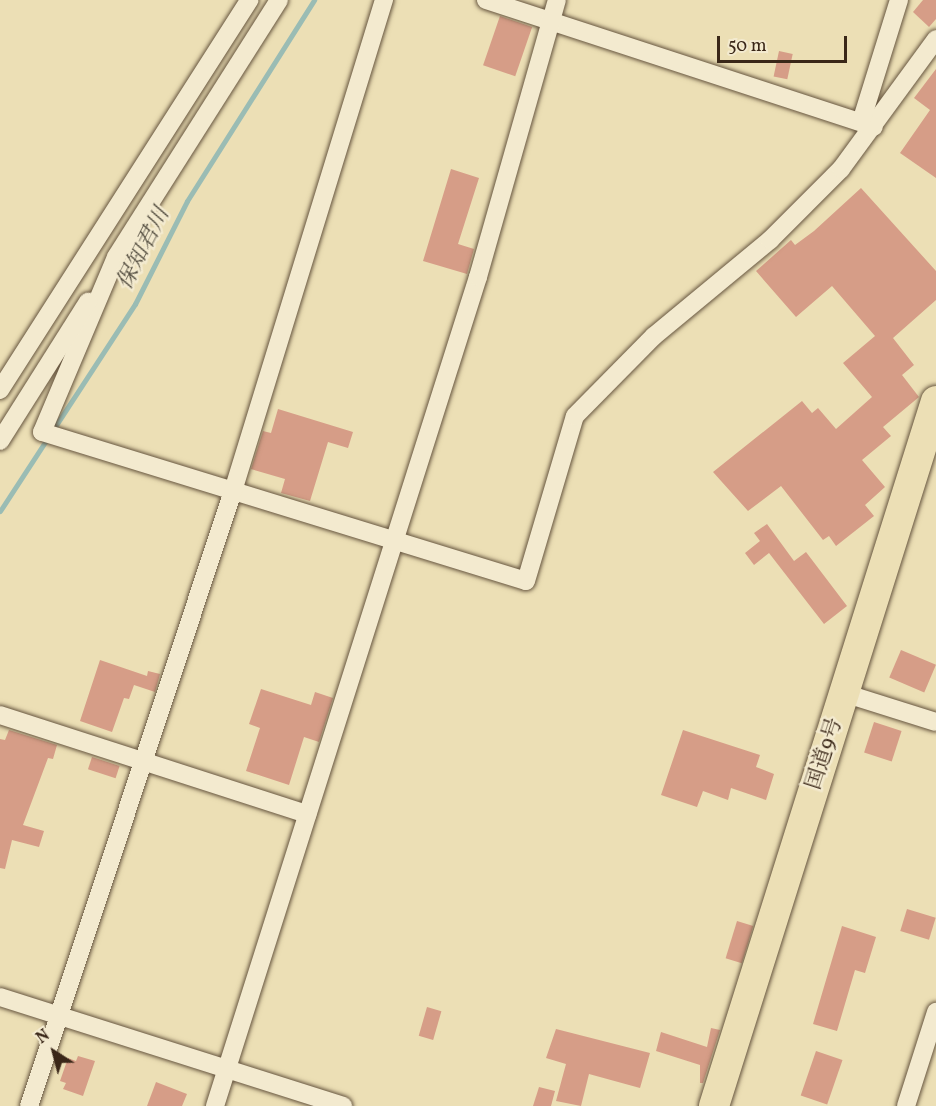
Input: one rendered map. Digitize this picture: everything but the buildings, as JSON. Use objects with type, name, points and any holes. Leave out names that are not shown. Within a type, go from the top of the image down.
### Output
[{"type":"highway","name":"国道9号","points":[[714,1106],[936,401]]},
{"type":"street","points":[[0,390],[249,0]]},
{"type":"street","points":[[0,441],[279,0]]},
{"type":"street","points":[[29,1106],[233,491],[384,0]]},
{"type":"street","points":[[486,0],[549,23],[868,125]]},
{"type":"street","points":[[215,1106],[396,542],[478,277],[557,0]]},
{"type":"street","points":[[868,125],[899,0]]},
{"type":"street","points":[[116,257],[42,432],[526,581],[575,416],[654,336],[770,240],[842,169],[868,125],[936,39]]},
{"type":"street","points":[[844,693],[936,722]]},
{"type":"street","points":[[0,715],[307,814]]},
{"type":"street","points":[[0,997],[227,1067],[342,1106]]},
{"type":"street","points":[[906,1106],[936,1012]]},
{"type":"waterway","name":"保知君川","points":[[0,511],[135,304],[187,201],[314,0]]}]
